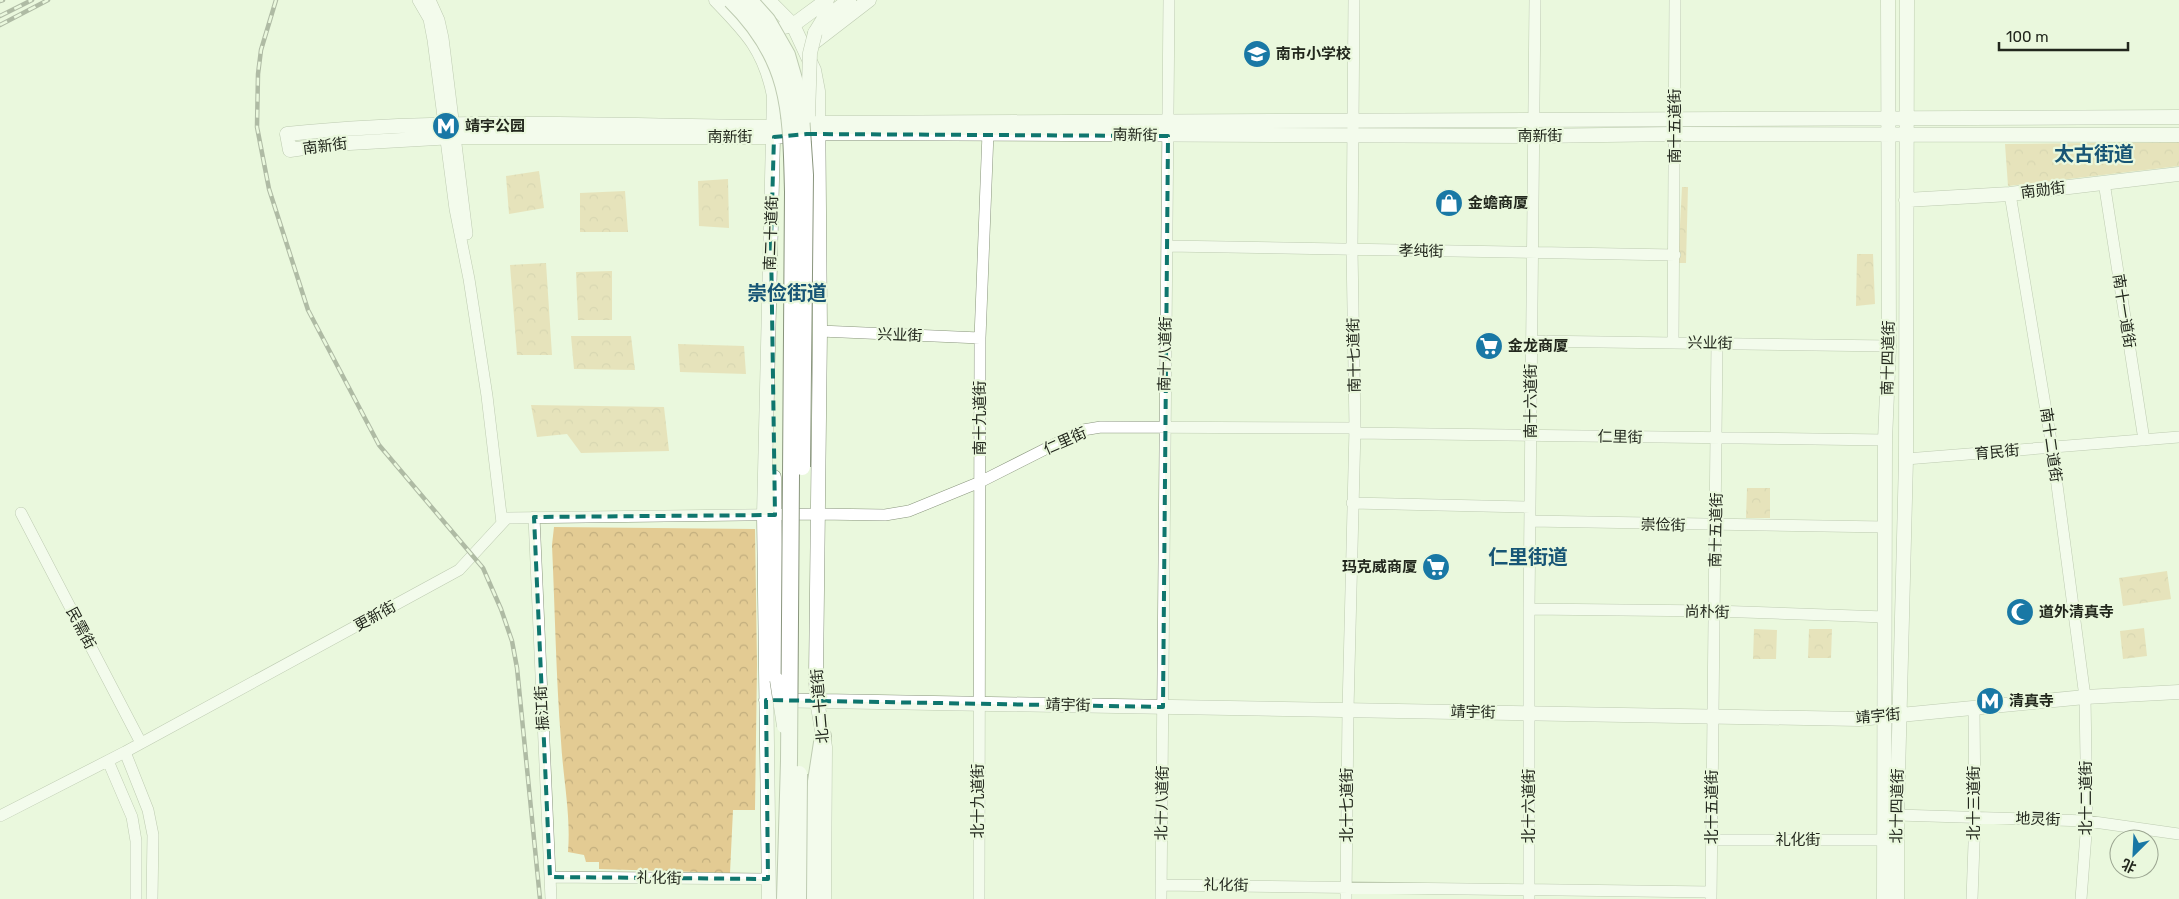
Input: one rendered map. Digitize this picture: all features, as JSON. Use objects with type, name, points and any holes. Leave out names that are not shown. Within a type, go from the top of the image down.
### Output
[{"type":"highway","points":[[730,0],[755,26],[766,43],[784,82],[791,118],[793,192],[789,761],[785,899]]},
{"type":"highway","points":[[749,0],[774,32],[787,55],[795,77],[800,100],[805,174],[798,899]]},
{"type":"highway","points":[[812,899],[815,788],[823,736]]},
{"type":"main road","name":"南二十道街","points":[[716,0],[749,35],[765,61],[774,96],[771,241],[770,515]]},
{"type":"main road","points":[[768,0],[793,25],[814,70],[818,91],[820,331],[818,514]]},
{"type":"main road","points":[[749,35],[793,25],[827,0]]},
{"type":"main road","points":[[805,174],[810,53],[815,33],[824,20],[849,0]]},
{"type":"main road","points":[[765,61],[805,49],[869,0]]},
{"type":"main road","name":"南十四道街","points":[[1888,0],[1889,346],[1885,440],[1885,617],[1892,714]]},
{"type":"main road","points":[[1892,714],[1906,459],[1907,0]]},
{"type":"main road","points":[[1907,118],[2179,117]]},
{"type":"main road","name":"南新街","points":[[819,128],[1168,136],[1535,136],[1676,127],[1907,118]]},
{"type":"main road","name":"南新街","points":[[449,131],[290,150],[287,134],[391,126],[449,131],[774,132],[819,128],[1168,120],[1535,121],[1907,134]]},
{"type":"main road","points":[[1907,134],[2179,135]]},
{"type":"main road","name":"南勋街","points":[[1906,200],[2010,194],[2179,174]]},
{"type":"main road","name":"北二十道街","points":[[818,514],[817,701],[823,736],[824,899]]},
{"type":"main road","points":[[770,515],[777,680],[789,761]]},
{"type":"main road","points":[[769,899],[766,700],[770,515]]},
{"type":"main road","name":"靖宇街","points":[[766,700],[1859,719],[1892,714],[2084,697],[2179,692]]},
{"type":"main road","name":"北十四道街","points":[[1892,714],[1897,815],[1897,899]]},
{"type":"main road","name":"北十四道街","points":[[1884,899],[1884,840],[1892,714]]},
{"type":"street","points":[[418,0],[425,10],[431,27],[449,131]]},
{"type":"street","points":[[430,0],[439,20],[443,38],[455,209],[470,279],[477,342],[487,396],[504,520],[534,516],[770,515]]},
{"type":"street","name":"南十八道街","points":[[1163,707],[1169,0]]},
{"type":"street","name":"南十七道街","points":[[1348,710],[1355,431],[1352,249],[1354,0]]},
{"type":"street","name":"南十六道街","points":[[1529,713],[1535,0]]},
{"type":"street","name":"南十五道街","points":[[1673,343],[1676,127],[1675,0]]},
{"type":"street","name":"南十九道街","points":[[977,703],[980,338],[988,133]]},
{"type":"street","name":"南十一道街","points":[[2104,182],[2144,440]]},
{"type":"street","name":"南十二道街","points":[[2010,194],[2052,448],[2084,697]]},
{"type":"street","name":"孝纯街","points":[[1167,246],[1675,255]]},
{"type":"street","name":"兴业街","points":[[820,331],[980,338]]},
{"type":"street","name":"兴业街","points":[[1531,341],[1889,346]]},
{"type":"street","name":"南十五道街","points":[[1712,716],[1717,344]]},
{"type":"street","name":"仁里街","points":[[770,515],[885,516],[909,510],[980,482],[1083,430],[1101,427],[1164,426],[1717,439],[1885,440]]},
{"type":"street","name":"育民街","points":[[1906,459],[2179,437]]},
{"type":"street","points":[[1352,503],[1530,507]]},
{"type":"street","name":"民需街","points":[[21,513],[141,743]]},
{"type":"street","name":"振江街","points":[[534,516],[550,899]]},
{"type":"street","name":"更新街","points":[[0,816],[125,752],[459,570],[504,520]]},
{"type":"street","name":"崇俭街","points":[[1530,522],[1885,527]]},
{"type":"street","name":"尚朴街","points":[[1529,610],[1714,611],[1885,617]]},
{"type":"street","name":"北十二道街","points":[[2081,899],[2088,821],[2084,697]]},
{"type":"street","name":"北十九道街","points":[[977,703],[979,899]]},
{"type":"street","name":"北十八道街","points":[[1161,899],[1163,707]]},
{"type":"street","name":"北十三道街","points":[[1972,899],[1975,816],[1974,707]]},
{"type":"street","name":"北十七道街","points":[[1346,893],[1348,710]]},
{"type":"street","name":"北十六道街","points":[[1529,713],[1529,894]]},
{"type":"street","name":"北十五道街","points":[[1711,895],[1712,716]]},
{"type":"street","points":[[125,752],[148,810],[153,835],[152,899]]},
{"type":"street","points":[[108,761],[132,817],[136,841],[136,899]]},
{"type":"street","name":"地灵街","points":[[1897,815],[2088,821],[2179,834]]},
{"type":"street","name":"礼化街","points":[[1712,840],[1884,840]]},
{"type":"street","name":"礼化街","points":[[550,876],[768,879]]},
{"type":"street","name":"礼化街","points":[[1161,885],[1346,893],[1711,895]]},
{"type":"highlighted area","points":[[807,134],[1168,136],[1163,707],[766,700],[768,879],[550,877],[534,517],[775,515],[771,241],[774,137]]},
{"type":"green space","points":[[2179,142],[2179,166],[2008,186],[2005,144]]},
{"type":"green space","points":[[539,171],[544,208],[509,214],[506,176]]},
{"type":"green space","points":[[728,179],[729,228],[699,226],[698,181]]},
{"type":"green space","points":[[1682,187],[1688,187],[1686,263],[1678,263]]},
{"type":"green space","points":[[625,191],[628,232],[580,232],[580,193]]},
{"type":"green space","points":[[1857,254],[1873,254],[1875,304],[1856,306]]},
{"type":"green space","points":[[546,263],[552,355],[517,355],[510,265]]},
{"type":"green space","points":[[612,271],[612,320],[578,320],[576,272]]},
{"type":"green space","points":[[571,336],[631,336],[635,370],[574,369]]},
{"type":"green space","points":[[678,344],[744,346],[746,374],[680,372]]},
{"type":"green space","points":[[531,405],[664,407],[669,451],[581,453],[567,434],[537,437]]},
{"type":"green space","points":[[1747,488],[1770,488],[1770,518],[1746,518]]},
{"type":"green space","points":[[554,527],[755,529],[757,664],[755,810],[733,810],[730,873],[599,869],[599,862],[586,862],[584,855],[568,852],[568,810],[559,717],[552,545]]},
{"type":"green space","points":[[2167,571],[2171,599],[2123,606],[2119,578]]},
{"type":"green space","points":[[2144,628],[2147,656],[2123,659],[2120,631]]},
{"type":"green space","points":[[1754,629],[1777,630],[1776,659],[1753,659]]},
{"type":"green space","points":[[1809,629],[1832,629],[1831,658],[1808,658]]},
{"type":"railway","points":[[0,16],[32,0]]},
{"type":"railway","points":[[0,25],[48,0]]},
{"type":"railway","points":[[276,0],[261,50],[258,74],[257,127],[269,189],[308,310],[379,445],[483,568],[501,609],[512,641],[517,668],[540,899]]},
{"type":"place","name":"南市小学校","points":[[1257,54]]},
{"type":"place","name":"靖宇公园","points":[[446,126]]},
{"type":"place","name":"金蟾商厦","points":[[1449,203]]},
{"type":"place","name":"金龙商厦","points":[[1489,346]]},
{"type":"place","name":"玛克威商厦","points":[[1436,567]]},
{"type":"place","name":"道外清真寺","points":[[2020,612]]},
{"type":"place","name":"清真寺","points":[[1990,701]]},
{"type":"district","name":"太古街道","points":[[2094,154]]},
{"type":"district","name":"崇俭街道","points":[[787,293]]},
{"type":"district","name":"仁里街道","points":[[1528,557]]}]
